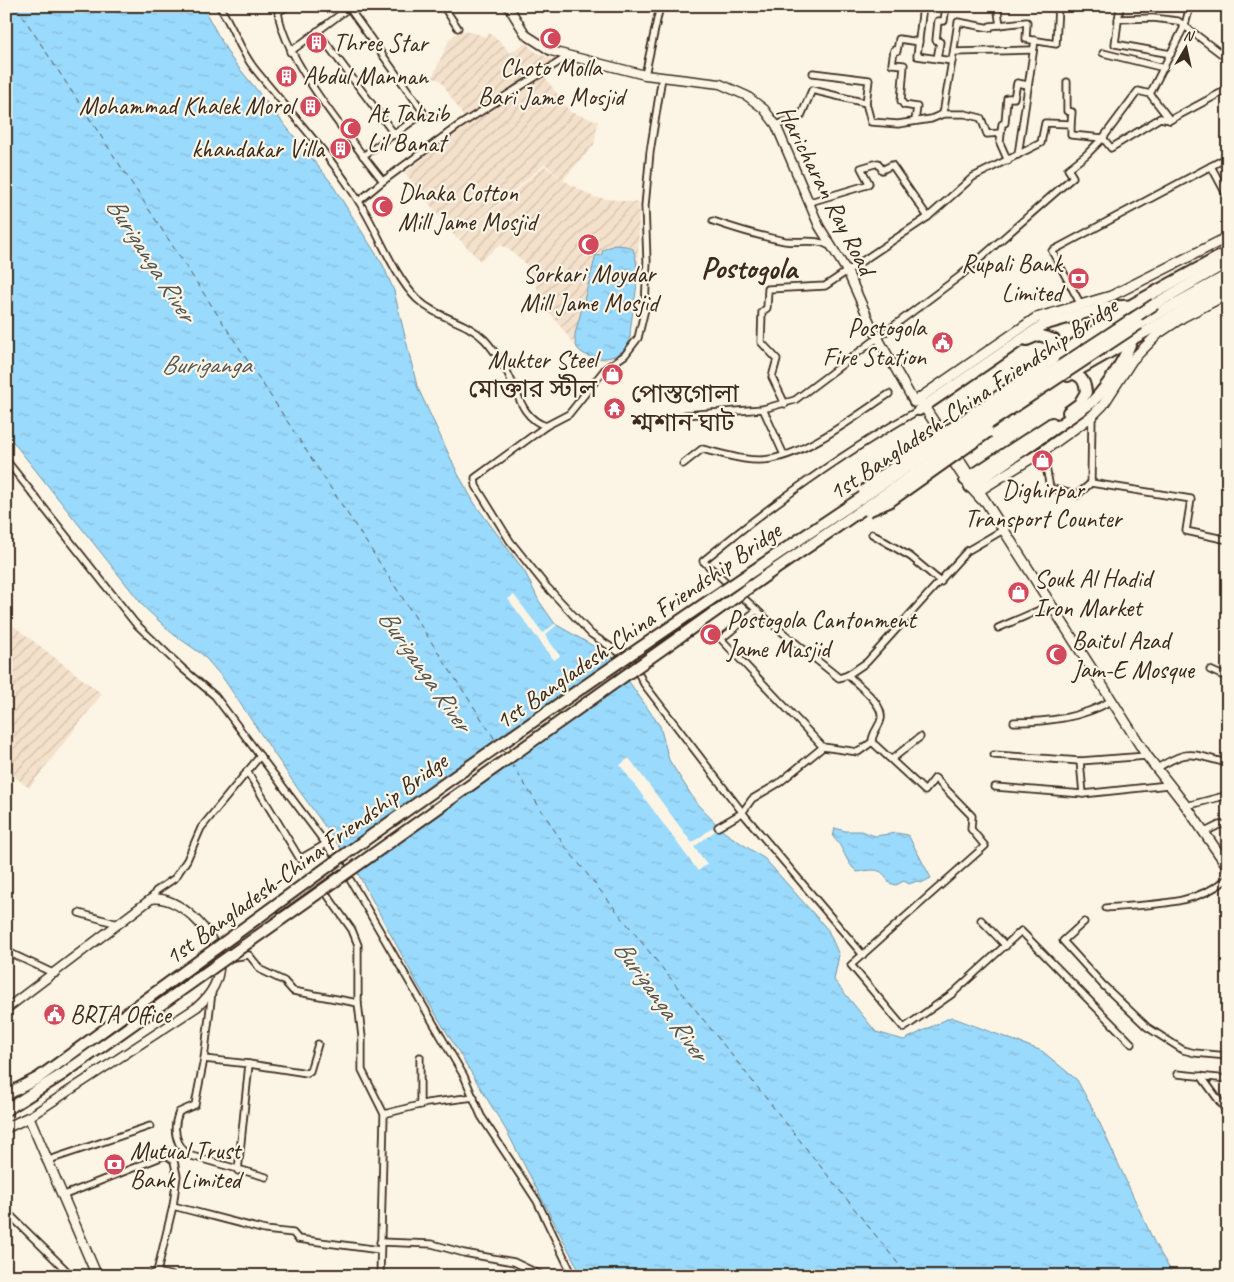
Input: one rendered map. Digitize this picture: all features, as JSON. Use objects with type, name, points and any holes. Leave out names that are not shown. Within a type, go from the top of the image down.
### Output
[{"type":"highway","points":[[921,407],[1036,318],[1129,288],[1228,237]]},
{"type":"highway","points":[[1063,367],[1133,304],[1228,252]]},
{"type":"highway","name":"1st Bangladesh-China Friendship Bridge","points":[[6,1094],[38,1078],[333,863],[614,667],[846,514],[1154,304],[1228,262]]},
{"type":"highway","name":"1st Bangladesh-China Friendship Bridge","points":[[1063,367],[1228,275]]},
{"type":"highway","points":[[846,514],[876,480],[1063,367],[1134,338],[1228,285]]},
{"type":"highway","points":[[972,485],[1042,451],[1092,416],[1103,405],[1132,360],[1148,342],[1183,317],[1228,294]]},
{"type":"highway","points":[[921,407],[1042,325],[1106,307],[1154,304]]},
{"type":"highway","points":[[972,485],[1091,403],[1101,393],[1134,338],[1139,324]]},
{"type":"highway","points":[[921,407],[1032,337],[1044,335],[1054,340],[1063,367],[1083,379],[1086,386],[1085,396],[1079,404],[972,485]]},
{"type":"highway","points":[[921,407],[988,506],[1147,756],[1186,806],[1228,867]]},
{"type":"highway","name":"1st Bangladesh-China Friendship Bridge","points":[[6,1110],[63,1074],[846,514]]},
{"type":"highway","points":[[6,1128],[29,1117],[46,1161],[97,1276]]},
{"type":"main road","name":"Haricharan Ray Road","points":[[510,7],[516,23],[526,35],[538,44],[567,57],[645,75],[720,84],[732,88],[764,109],[776,125],[830,246],[848,272],[872,327],[904,384],[921,407]]},
{"type":"main road","points":[[9,1005],[55,974],[151,899],[166,898],[190,914],[202,927],[218,955],[218,973],[212,992],[192,1011],[29,1117]]},
{"type":"street","points":[[219,6],[233,28],[238,45],[253,67],[326,154],[359,202],[378,238],[416,298],[436,314],[467,326],[485,339],[507,371],[524,411],[538,424],[546,426]]},
{"type":"street","points":[[288,6],[278,9],[281,30],[290,52],[363,156],[383,181]]},
{"type":"street","points":[[443,6],[458,28]]},
{"type":"street","points":[[645,75],[660,6]]},
{"type":"street","points":[[923,6],[917,56],[952,61]]},
{"type":"street","points":[[937,59],[940,42],[936,40],[938,20],[944,21],[946,6]]},
{"type":"street","points":[[997,6],[1000,25]]},
{"type":"street","points":[[943,114],[946,84],[949,84],[958,22],[990,28],[990,26],[1027,22],[1026,39],[1056,44],[1058,6]]},
{"type":"street","points":[[1120,6],[1115,44],[1171,54]]},
{"type":"street","points":[[1150,94],[1185,24],[1190,6]]},
{"type":"street","points":[[290,52],[350,7],[424,112],[395,135],[363,156]]},
{"type":"street","points":[[1118,19],[1167,19],[1185,24],[1228,58]]},
{"type":"street","points":[[317,31],[395,135]]},
{"type":"street","points":[[915,121],[917,108],[904,105],[901,101],[904,65],[892,64],[894,50],[897,51],[899,39],[919,42]]},
{"type":"street","points":[[1018,155],[1034,40]]},
{"type":"street","points":[[954,52],[1033,50]]},
{"type":"street","points":[[1104,53],[1164,68]]},
{"type":"street","points":[[359,202],[383,181],[458,126],[567,57]]},
{"type":"street","points":[[813,73],[869,80],[866,103],[871,122],[898,124],[943,114],[965,114],[981,118],[987,134],[1001,133]]},
{"type":"street","points":[[662,76],[650,152],[645,206],[647,261],[645,299],[638,338],[625,355],[605,369],[569,414],[546,426],[475,478],[476,486],[510,540],[546,586],[591,634],[632,661],[644,684],[742,813],[863,955]]},
{"type":"street","points":[[1067,82],[1068,111],[1072,112],[1071,135],[1103,138],[1111,148],[1160,118],[1170,120],[1228,89]]},
{"type":"street","points":[[1008,161],[1000,143],[1002,124],[1005,123],[1007,98],[1014,98],[1017,83],[1028,85]]},
{"type":"street","points":[[776,125],[801,116],[812,90],[866,103]]},
{"type":"street","points":[[685,415],[763,409],[795,400],[960,276],[1073,177],[1068,169],[1103,138],[1138,91],[1150,94],[1170,120]]},
{"type":"street","points":[[785,404],[772,377],[777,359],[761,342],[762,312],[767,308],[768,289],[825,286],[928,217],[972,177],[1008,161],[1041,143],[1045,123],[1072,124]]},
{"type":"street","points":[[1081,305],[1052,251],[1228,157]]},
{"type":"street","points":[[810,202],[867,186],[869,183],[861,168],[878,163],[882,170],[892,165],[928,217]]},
{"type":"street","points":[[1211,166],[1228,198]]},
{"type":"street","points":[[713,221],[783,240],[801,243],[819,240],[830,246]]},
{"type":"street","points":[[683,464],[702,448],[752,459],[770,459],[784,455],[842,426],[889,394]]},
{"type":"street","points":[[921,407],[869,438],[768,507],[703,561],[757,610],[839,678],[848,675],[867,662],[967,551],[1003,530]]},
{"type":"street","points":[[763,409],[784,455]]},
{"type":"street","points":[[1042,451],[1050,488],[1077,495],[1091,483],[1092,416]]},
{"type":"street","points":[[6,460],[135,624],[215,696],[341,864],[402,966],[474,1097],[481,1116],[537,1200],[573,1276]]},
{"type":"street","points":[[1091,483],[1191,499],[1186,531],[1228,540]]},
{"type":"street","points":[[872,534],[911,557],[941,582]]},
{"type":"street","points":[[998,628],[1051,605]]},
{"type":"street","points":[[757,610],[721,639],[823,747],[858,752],[872,742]]},
{"type":"street","points":[[1210,670],[1228,678]]},
{"type":"street","points":[[848,675],[880,708],[881,718],[872,734],[872,742],[925,791],[935,778],[972,816],[971,829],[985,846],[851,965],[904,1028],[952,994],[1006,946],[1021,930],[1132,1044]]},
{"type":"street","points":[[1014,722],[1038,722],[1069,717],[1091,711],[1111,701]]},
{"type":"street","points":[[892,759],[920,737]]},
{"type":"street","points":[[718,827],[742,813],[752,799],[779,783],[823,747]]},
{"type":"street","points":[[1156,769],[1184,754],[1192,754],[1228,763]]},
{"type":"street","points":[[151,899],[156,890],[175,878],[187,860],[201,828],[260,756]]},
{"type":"street","points":[[994,756],[1080,761],[1147,756]]},
{"type":"street","points":[[1080,761],[1083,794]]},
{"type":"street","points":[[246,771],[300,859],[326,844]]},
{"type":"street","points":[[995,787],[1083,794],[1168,785]]},
{"type":"street","points":[[1186,806],[1228,795]]},
{"type":"street","points":[[1203,833],[1219,825],[1228,824]]},
{"type":"street","points":[[218,955],[341,864]]},
{"type":"street","points":[[1106,908],[1188,899],[1216,888],[1228,878]]},
{"type":"street","points":[[323,889],[352,930],[358,945],[358,1003],[362,1036],[362,1070],[384,1114],[380,1276]]},
{"type":"street","points":[[79,913],[118,924]]},
{"type":"street","points":[[981,920],[1006,946]]},
{"type":"street","points":[[1084,922],[1063,942],[1128,1010],[1147,1027],[1183,1050],[1195,1054],[1228,1056]]},
{"type":"street","points":[[6,951],[55,974]]},
{"type":"street","points":[[218,955],[233,959],[249,954],[261,970],[284,981],[293,991],[358,1003]]},
{"type":"street","points":[[212,992],[204,1059],[195,1104],[179,1112],[175,1136],[180,1147],[188,1155],[238,1171],[266,1177]]},
{"type":"street","points":[[204,1059],[307,1073],[310,1072],[313,1066],[318,1044]]},
{"type":"street","points":[[420,1057],[420,1105]]},
{"type":"street","points":[[238,1171],[249,1064]]},
{"type":"street","points":[[1177,1074],[1228,1079]]},
{"type":"street","points":[[1201,1076],[1228,1113]]},
{"type":"street","points":[[384,1114],[420,1105],[474,1097]]},
{"type":"street","points":[[46,1161],[150,1126]]},
{"type":"street","points":[[62,1196],[166,1155],[174,1161],[177,1167],[173,1206],[157,1272]]},
{"type":"street","points":[[173,1206],[265,1230],[292,1233],[298,1239],[380,1250]]},
{"type":"street","points":[[6,1211],[72,1276]]},
{"type":"street","points":[[380,1242],[432,1244],[464,1253],[514,1262],[543,1276]]},
{"type":"street","points":[[148,1276],[157,1272],[173,1276]]},
{"type":"shaded area","points":[[466,30],[486,37],[489,33],[500,41],[510,53],[526,43],[534,51],[553,60],[542,73],[570,112],[598,121],[594,145],[563,180],[593,197],[639,203],[638,277],[629,343],[619,355],[605,360],[592,358],[580,352],[541,301],[535,281],[525,263],[507,248],[500,245],[480,261],[459,239],[545,166],[562,180],[545,164],[457,239],[405,173],[467,122],[440,80],[432,78],[449,40],[455,34]]},
{"type":"shaded area","points":[[6,620],[102,694],[29,788],[6,770]]},
{"type":"water","name":"Buriganga","points":[[6,6],[202,6],[231,58],[330,181],[383,265],[394,291],[417,386],[458,474],[475,504],[525,572],[539,601],[555,624],[611,656],[660,726],[669,760],[697,804],[724,832],[765,859],[828,930],[839,955],[834,980],[876,1032],[904,1040],[951,1017],[1042,1051],[1077,1080],[1096,1115],[1155,1244],[1174,1276],[582,1276],[506,1130],[418,985],[355,868],[298,789],[223,678],[203,655],[173,634],[145,608],[6,433]]},
{"type":"water","points":[[614,245],[633,249],[636,258],[637,277],[630,337],[624,350],[612,357],[590,357],[578,349],[575,334],[596,255],[601,256],[603,250]]},
{"type":"water","points":[[835,828],[845,831],[861,831],[875,836],[896,833],[908,835],[931,878],[921,883],[917,881],[909,884],[904,881],[896,885],[889,883],[883,874],[876,870],[857,872],[833,837]]},
{"type":"pier","points":[[514,595],[543,633],[555,624],[557,625],[545,635],[560,656],[554,660],[508,599]]},
{"type":"pier","points":[[617,661],[626,675],[351,866],[341,852],[467,761]]},
{"type":"pier","points":[[629,758],[692,843],[716,825],[719,828],[694,847],[707,864],[698,871],[620,765]]},
{"type":"ferry route","points":[[16,6],[496,741]]},
{"type":"ferry route","points":[[501,748],[506,755]]},
{"type":"ferry route","points":[[511,763],[564,845],[908,1276]]},
{"type":"place","name":"Choto Molla Bari Jame Mosjid","points":[[551,39]]},
{"type":"place","name":"Three Star","points":[[317,43]]},
{"type":"place","name":"Abdul Mannan","points":[[287,76]]},
{"type":"place","name":"Mohammad Khalek Morol","points":[[310,106]]},
{"type":"place","name":"At Tahzib Lil Banat","points":[[351,128]]},
{"type":"place","name":"khandakar Villa","points":[[340,149]]},
{"type":"place","name":"Dhaka Cotton Mill Jame Mosjid","points":[[382,207]]},
{"type":"place","name":"Sorkari Moydar Mill Jame Mosjid","points":[[589,245]]},
{"type":"place","name":"Rupali Bank Limited","points":[[1078,278]]},
{"type":"place","name":"Postogola Fire Station","points":[[942,342]]},
{"type":"place","name":"Mukter Steel মোক্তার স্টীল","points":[[613,374]]},
{"type":"place","name":"পোস্তগোলা শ্মশান ঘাট","points":[[615,408]]},
{"type":"place","name":"Dighirpar Transport Counter","points":[[1043,461]]},
{"type":"place","name":"Souk Al Hadid Iron Market","points":[[1018,593]]},
{"type":"place","name":"Postogola Cantonment Jame Masjid","points":[[711,634]]},
{"type":"place","name":"Baitul Azad Jam-E Mosque","points":[[1056,655]]},
{"type":"place","name":"BRTA Office","points":[[54,1015]]},
{"type":"place","name":"Mutual Trust Bank Limited","points":[[114,1165]]},
{"type":"district","name":"Postogola","points":[[749,268]]},
{"type":"water label","name":"Buriganga River","points":[[151,259]]},
{"type":"water label","name":"Buriganga River","points":[[425,670]]},
{"type":"water label","name":"Buriganga River","points":[[661,1000]]}]
